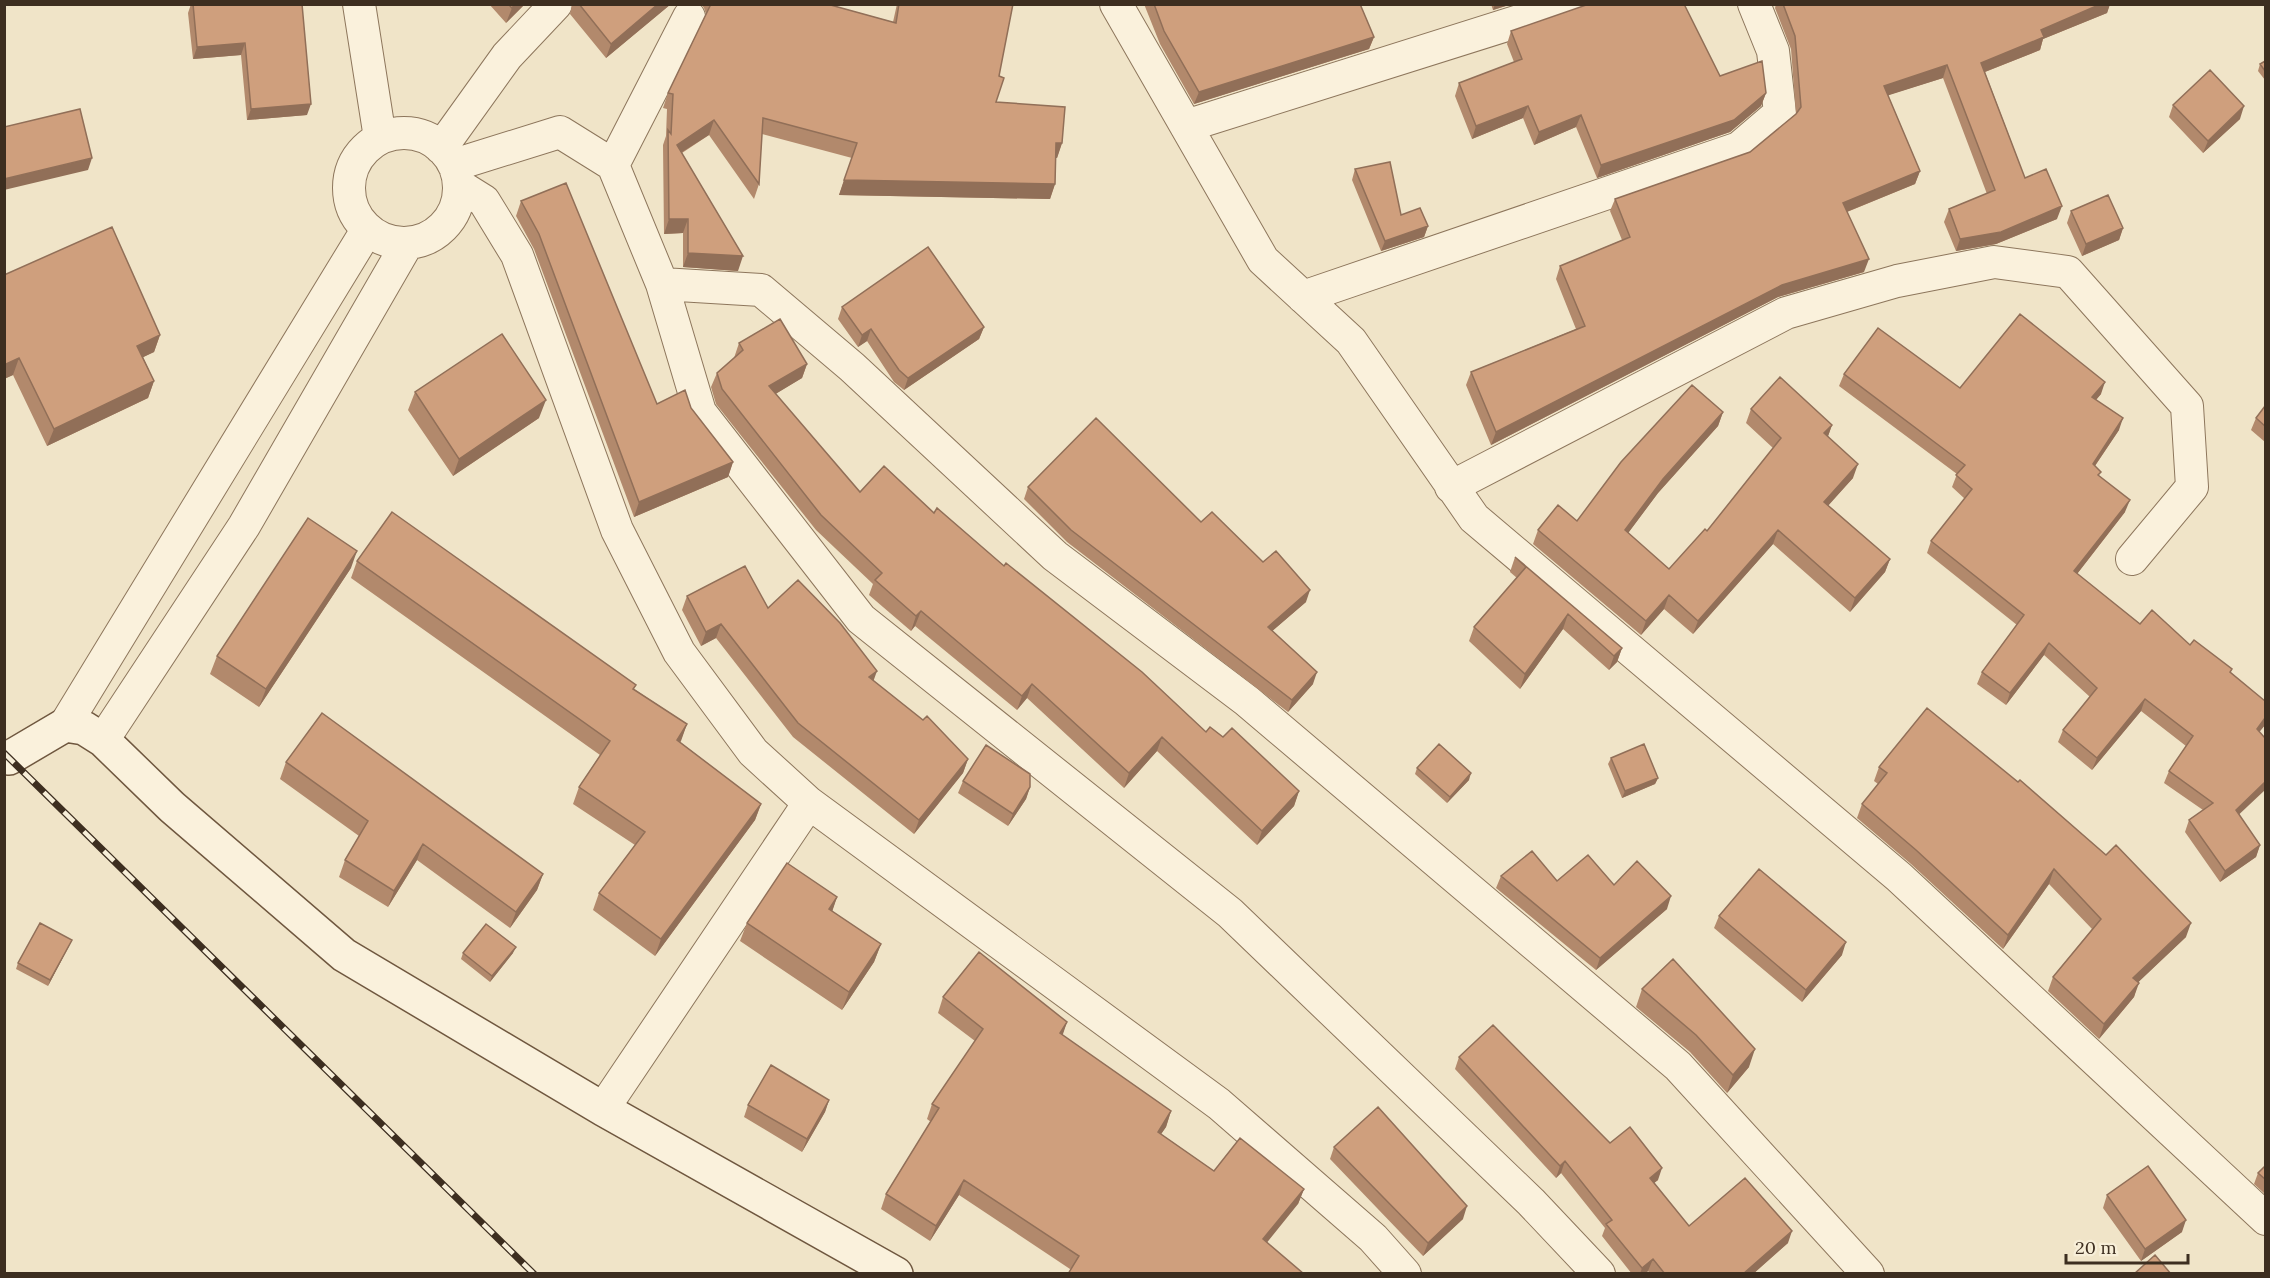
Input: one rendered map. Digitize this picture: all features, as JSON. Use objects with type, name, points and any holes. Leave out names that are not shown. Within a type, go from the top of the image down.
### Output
[{"type":"main road","points":[[4,757],[9,758],[65,725],[84,728],[102,740],[172,807],[344,955],[603,1109],[896,1274]]},
{"type":"street","points":[[359,4],[380,138]]},
{"type":"street","points":[[556,4],[507,56],[452,166],[456,207],[445,226],[427,239],[407,244],[386,241],[367,230],[354,212],[349,191],[352,170],[363,151],[380,138],[401,133],[423,136],[452,166],[484,201],[517,255],[617,530],[679,652],[753,752],[809,802],[1219,1104],[1373,1238],[1405,1274]]},
{"type":"street","points":[[1116,4],[1263,260],[1351,341],[1474,518],[1899,877],[2265,1219]]},
{"type":"street","points":[[1186,126],[1573,4]]},
{"type":"street","points":[[1303,297],[1739,148],[1780,113],[1773,51],[1754,4]]},
{"type":"street","points":[[613,165],[689,17]]},
{"type":"street","points":[[452,166],[560,132],[613,165],[662,284],[700,412],[861,619],[1230,913],[1532,1202],[1599,1274]]},
{"type":"street","points":[[65,725],[367,230]]},
{"type":"street","points":[[102,740],[244,526],[407,244]]},
{"type":"street","points":[[1452,487],[1786,313],[1897,280],[1994,262],[2068,272],[2187,406],[2192,487],[2132,559]]},
{"type":"street","points":[[662,284],[761,290],[852,367],[1055,556],[1247,701],[1678,1066],[1868,1274]]},
{"type":"street","points":[[603,1109],[809,802]]},
{"type":"building","points":[[193,4],[302,4],[311,104],[251,109],[245,43],[197,47]]},
{"type":"building","points":[[579,4],[658,4],[611,44]]},
{"type":"building","points":[[711,4],[827,4],[896,23],[899,4],[1013,4],[999,76],[1004,78],[996,102],[1065,107],[1062,143],[1056,143],[1055,184],[844,180],[857,143],[763,118],[759,184],[714,120],[677,145],[743,256],[688,253],[688,219],[669,219],[668,130],[671,134],[673,94],[668,93]]},
{"type":"building","points":[[1154,4],[1360,4],[1374,37],[1199,92],[1164,31]]},
{"type":"building","points":[[1589,4],[1684,4],[1720,76],[1762,61],[1766,93],[1734,120],[1601,165],[1581,115],[1539,132],[1528,106],[1476,126],[1459,83],[1522,59],[1511,31]]},
{"type":"building","points":[[1783,4],[2101,4],[2041,30],[2044,37],[1981,63],[2025,178],[2046,169],[2062,206],[2001,232],[1960,239],[1949,209],[1995,190],[1947,65],[1884,86],[1920,171],[1843,203],[1869,259],[1782,285],[1496,432],[1471,372],[1585,326],[1560,266],[1630,237],[1615,199],[1750,152],[1796,114],[1801,107],[1795,36]]},
{"type":"building","points":[[2265,61],[2265,71],[2260,64]]},
{"type":"building","points":[[2210,70],[2244,106],[2208,141],[2173,105]]},
{"type":"building","points":[[80,109],[92,158],[4,179],[4,127]]},
{"type":"building","points":[[1390,162],[1401,215],[1420,208],[1428,226],[1385,241],[1355,169]]},
{"type":"building","points":[[566,183],[657,404],[685,390],[691,408],[733,462],[639,502],[539,234],[521,201]]},
{"type":"building","points":[[2108,195],[2123,228],[2086,244],[2071,211]]},
{"type":"building","points":[[112,227],[160,335],[137,346],[154,381],[54,429],[19,358],[4,365],[4,275]]},
{"type":"building","points":[[928,247],[984,327],[908,378],[899,370],[871,329],[862,335],[842,307]]},
{"type":"building","points":[[2020,314],[2105,382],[2092,397],[2123,418],[2093,464],[2101,472],[2098,475],[2130,500],[2074,571],[2140,624],[2152,610],[2190,645],[2194,640],[2232,669],[2230,672],[2265,701],[2265,718],[2257,729],[2265,738],[2265,782],[2236,810],[2260,845],[2225,871],[2189,820],[2213,803],[2169,771],[2193,736],[2145,699],[2097,758],[2063,730],[2097,688],[2049,643],[2010,693],[1982,672],[2024,615],[1931,541],[1972,489],[1956,475],[1965,465],[1844,374],[1878,328],[1960,388]]},
{"type":"building","points":[[780,319],[807,364],[769,386],[860,492],[884,466],[934,513],[937,508],[1004,566],[1006,563],[1142,672],[1206,732],[1210,727],[1223,737],[1232,728],[1299,791],[1262,831],[1162,737],[1129,773],[1032,684],[1022,696],[921,611],[916,616],[875,580],[882,573],[821,515],[722,389],[717,373],[743,350],[739,343]]},
{"type":"building","points":[[502,334],[546,400],[459,459],[415,392]]},
{"type":"building","points":[[1780,377],[1832,425],[1824,433],[1858,464],[1824,502],[1890,559],[1855,598],[1778,530],[1698,621],[1669,595],[1646,621],[1538,530],[1558,505],[1577,521],[1621,462],[1692,385],[1723,412],[1663,479],[1625,530],[1669,569],[1705,529],[1707,531],[1781,438],[1751,409]]},
{"type":"building","points":[[2265,406],[2265,426],[2256,418]]},
{"type":"building","points":[[1096,418],[1201,522],[1212,512],[1263,562],[1276,551],[1310,590],[1268,627],[1317,672],[1292,700],[1071,530],[1028,487]]},
{"type":"building","points":[[392,512],[636,685],[633,689],[687,724],[677,740],[761,804],[661,939],[599,893],[645,832],[579,787],[610,741],[357,561]]},
{"type":"building","points":[[308,518],[357,551],[266,689],[217,656]]},
{"type":"building","points":[[1515,557],[1622,648],[1614,656],[1568,614],[1525,674],[1474,627],[1526,567]]},
{"type":"building","points":[[745,566],[768,608],[798,580],[840,623],[877,671],[869,677],[923,720],[927,716],[968,759],[919,820],[798,723],[721,624],[706,632],[687,596]]},
{"type":"building","points":[[1927,708],[2018,782],[2020,780],[2106,855],[2116,845],[2191,923],[2133,978],[2139,983],[2104,1024],[2053,977],[2101,919],[2054,869],[2008,935],[1916,850],[1862,804],[1887,773],[1879,767]]},
{"type":"building","points":[[322,713],[543,874],[516,912],[423,844],[394,891],[345,860],[368,821],[286,762]]},
{"type":"building","points":[[1439,744],[1471,773],[1450,797],[1417,768]]},
{"type":"building","points":[[1644,744],[1658,778],[1625,791],[1611,758]]},
{"type":"building","points":[[986,745],[1030,774],[1030,787],[1013,814],[963,781]]},
{"type":"building","points":[[1532,851],[1557,881],[1588,855],[1614,885],[1637,861],[1671,896],[1600,958],[1501,876]]},
{"type":"building","points":[[787,863],[837,897],[829,909],[881,944],[849,992],[747,923]]},
{"type":"building","points":[[1759,869],[1846,942],[1806,990],[1719,916]]},
{"type":"building","points":[[40,923],[72,940],[50,980],[18,963]]},
{"type":"building","points":[[486,924],[516,947],[492,976],[463,953]]},
{"type":"building","points":[[979,952],[1067,1022],[1060,1033],[1171,1111],[1158,1132],[1214,1171],[1240,1138],[1304,1189],[1263,1239],[1304,1274],[1068,1274],[1079,1256],[964,1180],[936,1226],[886,1194],[939,1108],[932,1104],[983,1029],[943,997]]},
{"type":"building","points":[[1673,959],[1755,1049],[1733,1075],[1696,1035],[1642,989]]},
{"type":"building","points":[[1493,1025],[1610,1143],[1630,1127],[1662,1168],[1650,1178],[1689,1226],[1745,1178],[1792,1231],[1743,1274],[1665,1274],[1653,1259],[1642,1268],[1606,1224],[1612,1220],[1565,1161],[1560,1166],[1459,1057]]},
{"type":"building","points":[[771,1065],[829,1100],[807,1139],[748,1105]]},
{"type":"building","points":[[1378,1107],[1467,1206],[1428,1243],[1334,1147]]},
{"type":"building","points":[[2148,1166],[2186,1220],[2145,1249],[2107,1195]]},
{"type":"building","points":[[2265,1166],[2265,1179],[2258,1173]]},
{"type":"building","points":[[2155,1255],[2171,1274],[2134,1274]]},
{"type":"railway","points":[[4,753],[534,1274]]}]
